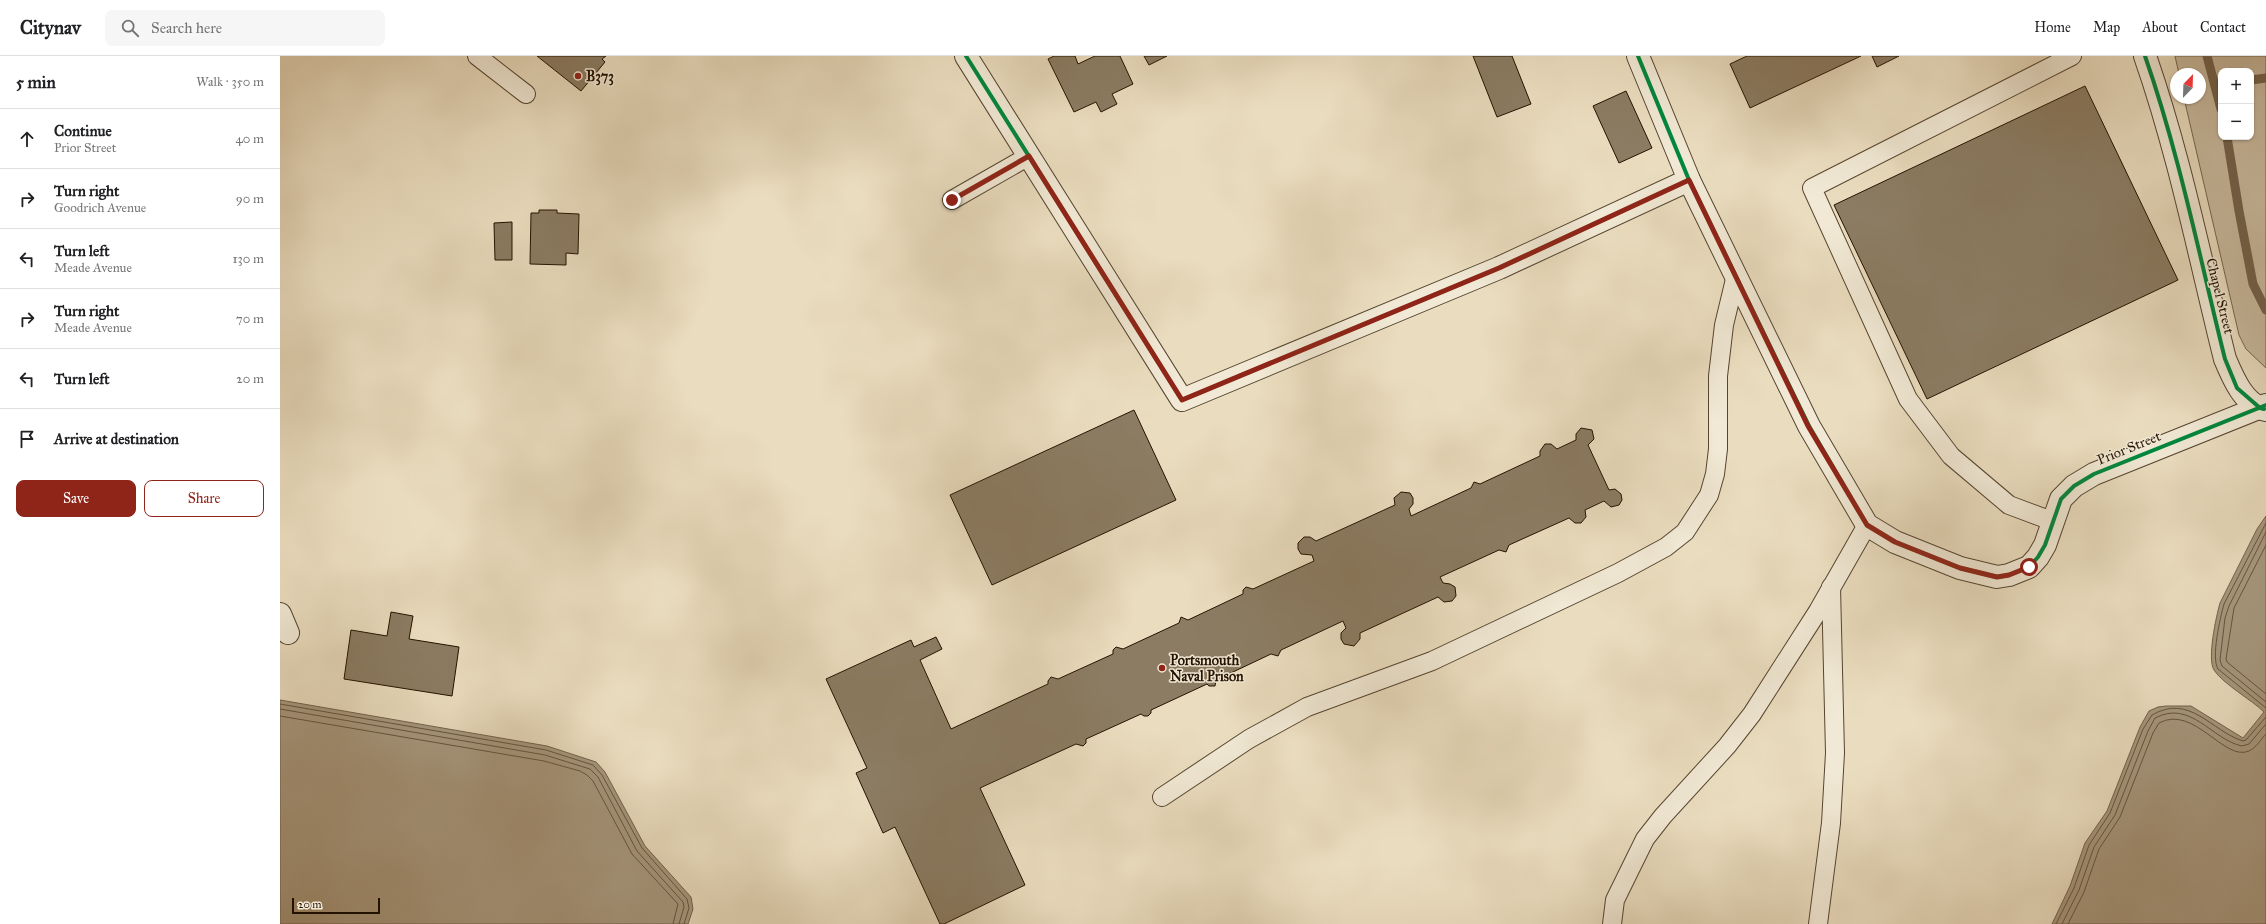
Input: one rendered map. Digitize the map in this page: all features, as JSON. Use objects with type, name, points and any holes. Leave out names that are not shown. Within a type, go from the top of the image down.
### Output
[{"type":"street","points":[[966,56],[1182,400],[1499,268],[1689,180]]},
{"type":"street","points":[[1638,56],[1689,180],[1808,426],[1867,525]]},
{"type":"street","name":"Chapel Street","points":[[2145,56],[2156,87],[2174,154],[2225,359],[2237,388],[2264,408]]},
{"type":"street","name":"Prior Street","points":[[1867,525],[1895,542],[1960,568],[1997,577],[2009,575],[2029,567],[2038,557],[2045,545],[2052,521],[2061,499],[2074,486],[2094,474],[2264,408]]},
{"type":"lane","points":[[477,56],[526,94]]},
{"type":"lane","points":[[2052,521],[2009,505],[1951,456],[1908,399],[1812,188],[2072,56]]},
{"type":"lane","points":[[952,200],[1029,156]]},
{"type":"lane","points":[[1162,797],[1249,739],[1307,707],[1446,654],[1618,573],[1666,547],[1686,532],[1709,495],[1715,474],[1718,449],[1718,376],[1724,325],[1736,275]]},
{"type":"lane","points":[[1612,924],[1614,900],[1645,840],[1663,816],[1727,746],[1752,714],[1867,525]]},
{"type":"lane","points":[[1818,924],[1831,823],[1835,753],[1831,586]]},
{"type":"shaded area","points":[[2175,56],[2266,56],[2266,368],[2246,349],[2239,335],[2185,104],[2206,104],[2206,68],[2178,68]]},
{"type":"water","points":[[2266,516],[2266,924],[2052,924],[2070,886],[2085,843],[2107,811],[2140,727],[2149,711],[2158,707],[2166,706],[2191,706],[2243,738],[2264,712],[2218,675],[2212,665],[2211,657],[2216,618],[2220,603],[2257,529]]},
{"type":"water","points":[[280,700],[547,746],[596,762],[605,772],[645,846],[691,897],[693,909],[688,924],[280,924]]},
{"type":"building","name":"B373","points":[[537,56],[606,56],[602,59],[605,62],[581,91]]},
{"type":"building","points":[[1054,56],[1075,56],[1078,64],[1095,56],[1120,56],[1133,84],[1112,94],[1117,104],[1101,112],[1096,102],[1074,112],[1048,59]]},
{"type":"building","points":[[1144,56],[1167,56],[1149,65]]},
{"type":"building","points":[[1473,56],[1512,56],[1531,104],[1497,117]]},
{"type":"building","points":[[1747,56],[1861,56],[1750,108],[1730,64]]},
{"type":"building","points":[[1872,56],[1899,56],[1877,67]]},
{"type":"building","points":[[2085,86],[2178,280],[1927,399],[1834,205]]},
{"type":"building","points":[[1626,91],[1652,148],[1619,163],[1593,106]]},
{"type":"building","points":[[539,210],[557,210],[557,213],[579,214],[578,254],[566,253],[566,265],[530,264],[531,213],[539,213]]},
{"type":"building","points":[[512,222],[512,260],[495,260],[494,223]]},
{"type":"building","points":[[1134,410],[1176,500],[992,585],[950,495]]},
{"type":"building","name":"Portsmouth Naval Prison","points":[[1581,428],[1592,430],[1594,439],[1588,445],[1609,490],[1615,489],[1621,494],[1622,500],[1619,505],[1611,507],[1604,501],[1585,510],[1586,517],[1581,523],[1575,523],[1569,518],[1509,545],[1506,552],[1499,550],[1440,577],[1443,583],[1450,584],[1455,587],[1456,596],[1452,601],[1444,602],[1438,597],[1360,633],[1360,639],[1354,646],[1344,644],[1341,639],[1341,633],[1346,628],[1343,621],[1281,650],[1278,656],[1271,654],[1216,680],[1215,686],[1209,686],[1207,684],[1151,710],[1151,713],[1148,716],[1141,714],[1086,739],[1086,743],[1083,746],[1076,744],[980,788],[1025,885],[944,924],[940,924],[895,827],[883,833],[856,773],[867,768],[826,679],[911,640],[914,647],[936,637],[942,649],[920,660],[951,729],[1048,684],[1051,677],[1058,679],[1113,654],[1113,650],[1116,647],[1123,649],[1179,623],[1181,617],[1188,620],[1243,594],[1243,590],[1246,587],[1253,589],[1314,561],[1312,555],[1301,554],[1298,549],[1298,543],[1304,537],[1310,537],[1316,541],[1395,505],[1394,498],[1401,492],[1410,493],[1413,498],[1413,504],[1409,509],[1411,516],[1471,488],[1474,482],[1480,484],[1540,456],[1540,451],[1545,444],[1551,444],[1557,449],[1576,440],[1576,434]]},
{"type":"building","points":[[391,612],[413,616],[409,639],[459,647],[452,696],[344,679],[351,630],[387,636]]},
{"type":"waterway","points":[[2207,56],[2220,104]]},
{"type":"waterway","points":[[2254,80],[2266,78]]},
{"type":"waterway","points":[[2227,140],[2253,284],[2266,310]]},
{"type":"cycle path","points":[[966,56],[1182,400],[1499,268],[1689,180]]},
{"type":"cycle path","points":[[1638,56],[1689,180],[1809,426],[1867,525],[1895,542],[1960,568],[1997,577],[2009,575],[2029,567],[2038,557],[2045,545],[2061,499],[2074,486],[2094,474],[2266,405]]},
{"type":"cycle path","points":[[2145,56],[2179,168],[2225,359],[2237,388],[2260,408],[2264,409]]},
{"type":"place","name":"B373","points":[[578,76]]},
{"type":"place","name":"Portsmouth Naval Prison","points":[[1162,668]]},
{"type":"route","points":[[952,200],[1029,156],[1182,400],[1499,268],[1689,180],[1808,426],[1867,525],[1895,542],[1960,568],[1981,574],[1997,577],[2022,571],[2029,567]]}]
